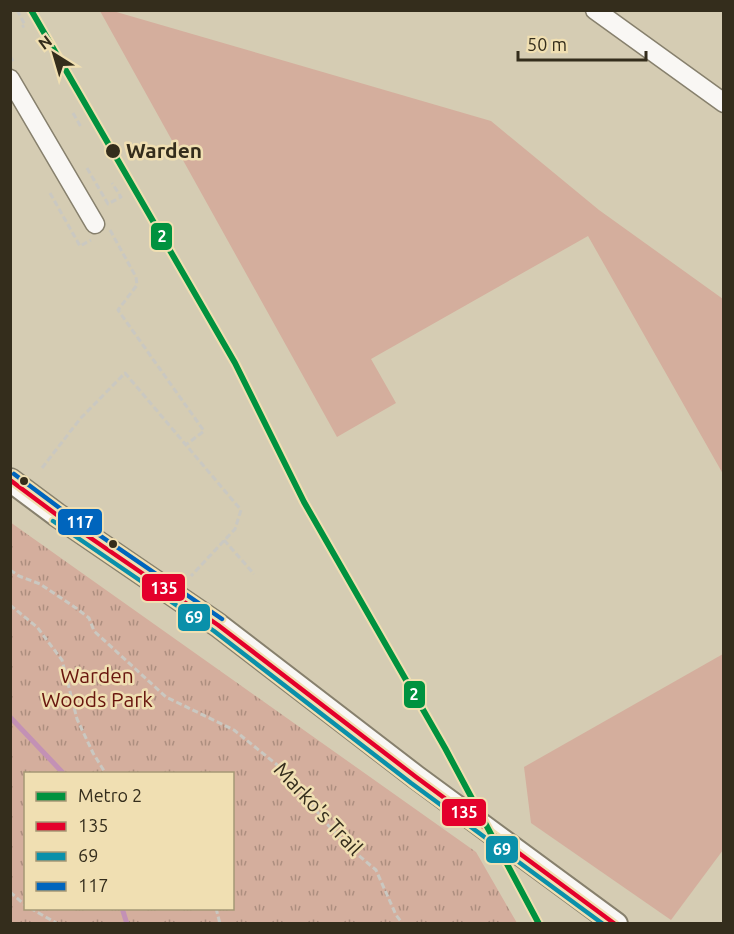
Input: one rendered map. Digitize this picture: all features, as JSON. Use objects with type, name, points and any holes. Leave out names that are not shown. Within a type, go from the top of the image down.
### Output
[{"type":"main road","points":[[10,480],[57,515],[218,625],[416,777],[616,924]]},
{"type":"street","points":[[595,10],[723,103]]},
{"type":"street","points":[[10,79],[95,224]]},
{"type":"path","points":[[17,10],[25,25],[22,27]]},
{"type":"path","points":[[73,113],[80,128]]},
{"type":"path","points":[[87,168],[108,204],[121,197],[112,183]]},
{"type":"path","points":[[50,193],[80,246]]},
{"type":"path","points":[[118,310],[204,430],[187,444]]},
{"type":"path","points":[[42,468],[80,419],[125,373],[241,510],[235,529],[190,576]]},
{"type":"path","points":[[224,540],[254,574]]},
{"type":"path","name":"Marko's Trail","points":[[11,570],[19,576],[40,584],[89,618],[94,631],[166,697],[234,730],[297,781],[326,823],[375,870],[396,915],[403,924]]},
{"type":"path","points":[[10,605],[38,627],[62,660],[77,719],[105,772]]},
{"type":"path","points":[[10,892],[24,904]]},
{"type":"path","points":[[32,910],[58,924]]},
{"type":"green space","points":[[100,11],[113,11],[491,121],[599,210],[723,299],[723,474],[588,236],[371,359],[396,403],[337,437]]},
{"type":"green space","name":"Warden Woods Park","points":[[10,522],[476,852],[517,923],[11,923]]},
{"type":"green space","points":[[723,654],[723,850],[671,920],[531,823],[524,767]]},
{"type":"waterway","points":[[10,717],[62,772]]},
{"type":"waterway","points":[[123,910],[127,924]]},
{"type":"metro line","name":"2","points":[[31,10],[235,363],[304,502],[445,748],[539,924]]},
{"type":"transit line","name":"117","points":[[14,474],[61,509],[222,619]]},
{"type":"transit line","name":"135","points":[[10,480],[57,515],[218,625],[416,777],[615,924]]},
{"type":"transit line","name":"69","points":[[53,521],[214,631],[411,783],[603,924]]},
{"type":"place","name":"Warden","points":[[113,151]]}]
